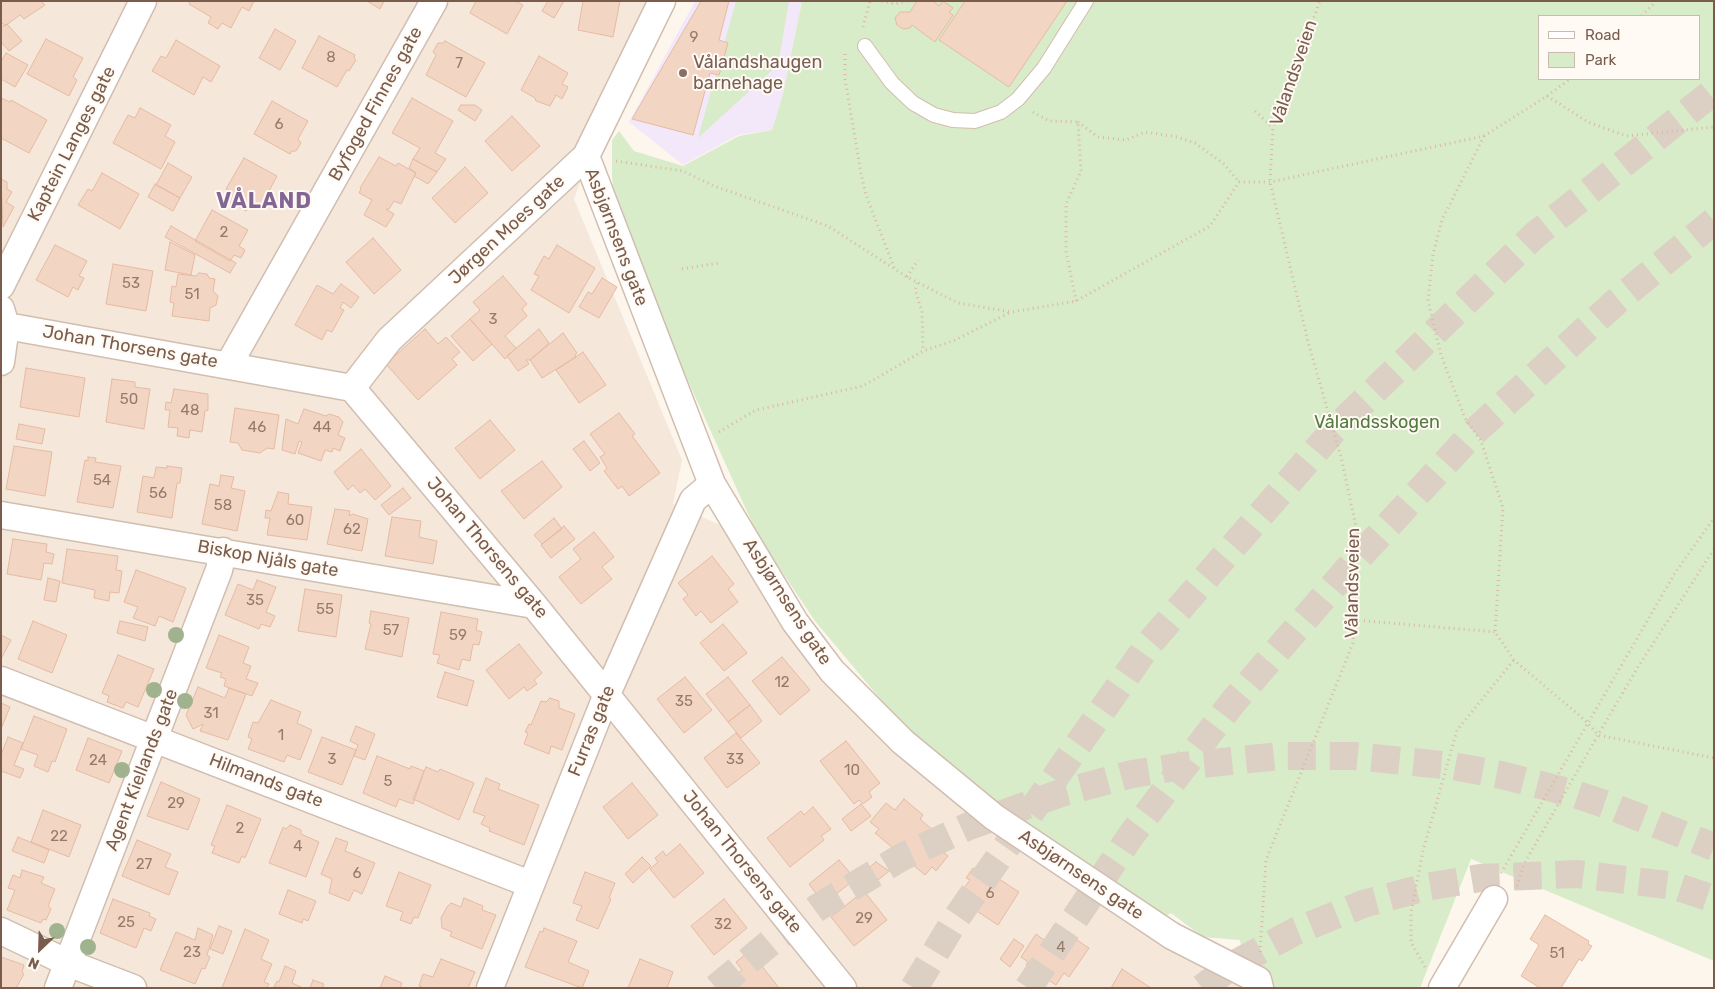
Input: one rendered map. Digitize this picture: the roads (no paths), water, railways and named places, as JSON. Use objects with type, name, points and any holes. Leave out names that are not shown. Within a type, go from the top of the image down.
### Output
[{"type":"street","name":"Kaptein Langes gate","points":[[1,286],[143,1]]},
{"type":"street","name":"Byfoged Finnes gate","points":[[229,364],[434,1]]},
{"type":"street","name":"Jørgen Moes gate","points":[[352,388],[389,340],[586,156],[662,1]]},
{"type":"street","name":"Asbjørnsens gate","points":[[586,156],[712,484],[794,622],[832,671],[903,742],[994,817],[1172,936],[1259,984]]},
{"type":"street","name":"Johan Thorsens gate","points":[[3,319],[352,388],[607,694],[843,988]]},
{"type":"street","points":[[1,362],[3,319]]},
{"type":"street","name":"Furras gate","points":[[490,988],[607,694],[693,500],[712,484]]},
{"type":"street","name":"Biskop Njåls gate","points":[[1,515],[534,605]]},
{"type":"street","name":"Agent Kiellands gate","points":[[58,988],[219,570],[223,551]]},
{"type":"street","name":"Hilmands gate","points":[[1,680],[530,884]]},
{"type":"street","points":[[1443,986],[1494,899]]},
{"type":"street","points":[[1,931],[68,963],[133,988]]},
{"type":"lane","points":[[865,46],[892,83],[913,102],[934,115],[953,120],[975,121],[1001,112],[1018,99],[1044,68],[1086,1]]},
{"type":"tunnel","points":[[914,988],[955,920],[1148,645],[1333,431],[1535,235],[1714,91]]},
{"type":"tunnel","points":[[1028,988],[1132,834],[1233,702],[1348,569],[1473,433],[1618,300],[1714,221]]},
{"type":"tunnel","points":[[716,988],[777,937],[817,908],[902,857],[969,826],[1061,793],[1132,774],[1183,766],[1280,756],[1354,756],[1453,766],[1501,775],[1572,793],[1714,847]]},
{"type":"tunnel","points":[[1202,988],[1233,965],[1296,931],[1363,904],[1426,887],[1480,878],[1577,874],[1675,886],[1714,899]]},
{"type":"place","name":"Vålandshaugen barnehage","points":[[683,73]]},
{"type":"district","name":"VÅLAND","points":[[264,202]]},
{"type":"park label","name":"Vålandsskogen","points":[[1377,423]]}]
